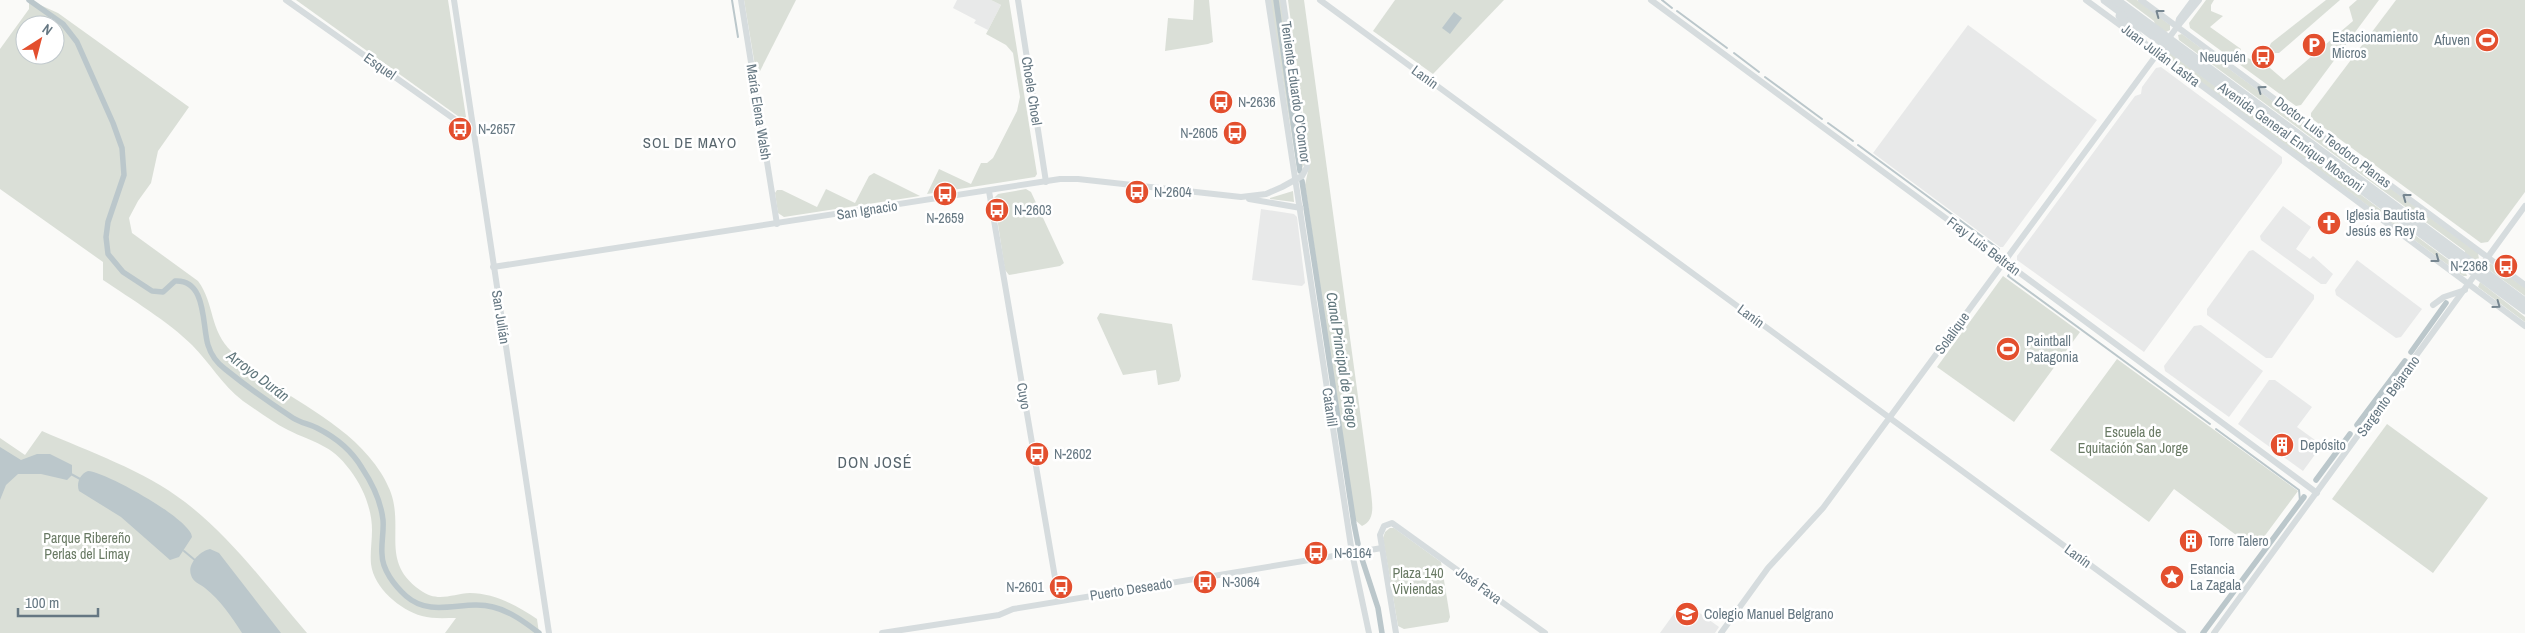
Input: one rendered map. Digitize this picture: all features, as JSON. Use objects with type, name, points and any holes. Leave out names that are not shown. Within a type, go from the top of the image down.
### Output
[{"type":"highway","points":[[2105,0],[2142,41]]},
{"type":"highway","name":"Avenida General Enrique Mosconi","points":[[2105,0],[2166,41],[2478,272],[2525,310]]},
{"type":"highway","name":"Avenida General Enrique Mosconi","points":[[2116,0],[2166,41]]},
{"type":"highway","name":"Avenida General Enrique Mosconi","points":[[2478,272],[2525,302]]},
{"type":"street","name":"Esquel","points":[[286,0],[474,133]]},
{"type":"street","name":"San Julián","points":[[454,0],[549,633]]},
{"type":"street","name":"María Elena Walsh","points":[[741,0],[777,224]]},
{"type":"street","name":"Choele Choel","points":[[1018,0],[1046,182]]},
{"type":"street","name":"Catanlil","points":[[1268,0],[1352,553],[1369,633]]},
{"type":"street","name":"Teniente Eduardo O'Connor","points":[[1283,0],[1306,164],[1304,174],[1296,180]]},
{"type":"street","name":"Lanín","points":[[1320,0],[2183,633]]},
{"type":"street","name":"Fray Luis Beltrán","points":[[1651,0],[2317,493]]},
{"type":"street","name":"Juan Julián Lastra","points":[[2086,0],[2468,287],[2525,326]]},
{"type":"street","name":"Doctor Luis Teodoro Planas","points":[[2141,0],[2525,285]]},
{"type":"street","name":"Solalique","points":[[2177,27],[2178,20],[2193,0]]},
{"type":"street","name":"Solalique","points":[[1721,633],[1768,568],[1823,508],[2166,41],[2199,0]]},
{"type":"street","name":"San Ignacio","points":[[493,268],[1046,182],[1078,179],[1241,197],[1300,208]]},
{"type":"street","name":"San Ignacio","points":[[1241,197],[1266,194],[1296,180]]},
{"type":"street","name":"Cuyo","points":[[989,191],[1059,601]]},
{"type":"street","name":"Sargento Bejarano","points":[[2214,633],[2468,287],[2525,206]]},
{"type":"street","points":[[2433,305],[2444,297],[2468,287]]},
{"type":"street","name":"José Fava","points":[[1382,548],[1380,532],[1386,524],[1397,525],[1545,633]]},
{"type":"street","points":[[1382,548],[1396,633]]},
{"type":"street","name":"Puerto Deseado","points":[[882,633],[999,615],[1013,609],[1059,601],[1382,548]]},
{"type":"shaded area","points":[[957,0],[991,0],[1001,5],[988,30],[974,23],[976,20],[953,8]]},
{"type":"shaded area","points":[[1454,12],[1462,18],[1450,34],[1442,28]]},
{"type":"shaded area","points":[[1968,25],[2097,120],[2003,247],[2000,247],[1873,153]]},
{"type":"shaded area","points":[[2161,67],[2282,157],[2282,163],[2144,352],[2017,260],[2017,256],[2135,96],[2141,94],[2142,87],[2156,68]]},
{"type":"shaded area","points":[[2283,206],[2311,227],[2296,249],[2310,259],[2313,256],[2333,274],[2326,284],[2321,284],[2261,240],[2260,236]]},
{"type":"shaded area","points":[[1261,209],[1294,214],[1297,217],[1305,283],[1302,286],[1252,280]]},
{"type":"shaded area","points":[[2253,250],[2314,295],[2314,299],[2272,358],[2266,358],[2207,315],[2207,309],[2249,251]]},
{"type":"shaded area","points":[[2357,260],[2422,309],[2401,337],[2396,338],[2336,295],[2335,290]]},
{"type":"shaded area","points":[[2201,325],[2263,371],[2229,417],[2165,371],[2164,366],[2194,326]]},
{"type":"shaded area","points":[[2269,380],[2275,380],[2312,407],[2297,427],[2322,445],[2303,471],[2238,424]]},
{"type":"shaded area","points":[[0,447],[21,460],[37,454],[50,454],[72,465],[72,475],[67,480],[41,474],[18,474],[6,485],[0,500]]},
{"type":"shaded area","points":[[88,471],[112,479],[147,498],[188,529],[192,537],[179,557],[170,560],[121,517],[79,491],[79,479]]},
{"type":"shaded area","points":[[210,549],[219,553],[281,633],[242,633],[221,603],[193,579],[190,571],[193,562],[199,555]]},
{"type":"shaded area","name":"Colegio Manuel Belgrano","points":[[1683,601],[1719,627],[1715,633],[1660,633]]},
{"type":"green space","points":[[29,0],[61,15],[25,15],[29,9]]},
{"type":"green space","points":[[296,0],[448,0],[466,117],[462,119]]},
{"type":"green space","points":[[744,0],[796,0],[758,75],[756,72]]},
{"type":"green space","points":[[991,0],[1009,0],[1037,174],[1035,177],[927,194],[939,169],[971,184],[981,163],[987,163],[993,158],[1017,111],[1020,97],[1013,53],[1006,45],[986,34],[1001,5]]},
{"type":"green space","points":[[1194,0],[1209,0],[1213,42],[1165,51],[1168,18],[1193,20]]},
{"type":"green space","points":[[1270,0],[1281,0],[1304,165],[1299,171],[1297,168]]},
{"type":"green space","points":[[1288,0],[1304,0],[1371,492],[1371,516],[1362,526],[1355,520],[1305,185],[1310,162]]},
{"type":"green space","points":[[1395,0],[1504,0],[1433,74],[1373,31]]},
{"type":"green space","points":[[2126,0],[2137,0],[2170,25],[2170,30],[2166,32],[2155,25],[2154,21]]},
{"type":"green space","points":[[2206,0],[2214,0],[2211,5],[2211,11],[2223,16],[2210,27],[2241,49],[2239,54],[2270,68],[2284,80],[2353,21],[2349,7],[2357,0],[2379,0],[2301,105],[2296,106],[2190,28],[2189,23]]},
{"type":"green space","points":[[2326,0],[2340,0],[2279,53],[2270,53],[2268,50],[2271,43]]},
{"type":"green space","points":[[2396,0],[2525,0],[2525,192],[2488,242],[2481,243],[2311,118],[2311,113]]},
{"type":"green space","points":[[65,18],[189,107],[158,151],[151,183],[129,218],[132,233],[198,281],[207,299],[219,335],[232,352],[269,382],[331,422],[367,454],[381,473],[391,493],[395,513],[397,559],[401,570],[409,580],[420,590],[432,596],[445,597],[470,593],[488,595],[505,601],[537,619],[539,633],[445,633],[456,618],[422,616],[405,609],[389,597],[373,573],[371,564],[372,522],[366,498],[343,461],[329,449],[282,427],[243,401],[228,388],[199,352],[183,336],[103,280],[103,262],[0,189],[0,49],[15,28],[15,65],[65,65]]},
{"type":"green space","points":[[2182,34],[2478,253],[2479,259],[2476,261],[2465,255],[2465,251],[2179,40],[2178,35]]},
{"type":"green space","points":[[2169,52],[2466,273],[2467,276],[2463,276],[2168,58]]},
{"type":"green space","points":[[874,173],[920,196],[784,217],[778,213],[775,193],[777,190],[782,190],[817,207],[826,189],[855,203],[869,176]]},
{"type":"green space","points":[[1026,189],[1031,192],[1064,263],[1060,266],[1009,275],[1005,270],[994,198],[998,194]]},
{"type":"green space","points":[[1293,191],[1294,202],[1270,199],[1270,198]]},
{"type":"green space","points":[[2490,263],[2525,288],[2525,296],[2488,269],[2487,265]]},
{"type":"green space","name":"Paintball Patagonia","points":[[2003,276],[2080,332],[2014,422],[1937,367]]},
{"type":"green space","points":[[2480,282],[2525,317],[2525,322],[2478,287]]},
{"type":"green space","points":[[1100,313],[1172,324],[1181,376],[1179,381],[1158,385],[1156,370],[1123,375],[1097,318]]},
{"type":"green space","name":"Escuela de Equitación San Jorge","points":[[2117,359],[2298,491],[2255,549],[2174,489],[2149,522],[2050,450]]},
{"type":"green space","points":[[2387,424],[2488,498],[2433,573],[2332,499]]},
{"type":"green space","name":"Parque Ribereño Perlas del Limay","points":[[42,431],[134,471],[152,480],[185,502],[219,531],[307,633],[0,633],[0,438],[25,455]]},
{"type":"green space","name":"Plaza 140 Viviendas","points":[[1390,528],[1394,528],[1441,562],[1450,617],[1448,622],[1404,629],[1398,626],[1383,538],[1385,532]]},
{"type":"waterway","name":"Arroyo Durán","points":[[29,0],[63,24],[77,42],[122,148],[124,175],[108,222],[106,237],[108,254],[123,272],[152,291],[163,292],[175,281],[185,282],[193,287],[201,305],[209,349],[219,364],[293,418],[317,428],[330,436],[353,456],[369,480],[380,506],[383,520],[382,550],[384,566],[394,583],[406,596],[416,603],[426,606],[482,605],[493,607],[512,614],[539,633]]},
{"type":"waterway","points":[[732,0],[738,37]]},
{"type":"waterway","name":"Canal Principal de Riego","points":[[1276,0],[1300,171]]},
{"type":"waterway","points":[[1662,0],[1672,8]]},
{"type":"waterway","points":[[1677,11],[1727,48]]},
{"type":"waterway","points":[[1734,53],[1759,72]]},
{"type":"waterway","points":[[1765,77],[1822,119]]},
{"type":"waterway","points":[[1828,123],[1853,141]]},
{"type":"waterway","points":[[1858,145],[1999,249]]},
{"type":"waterway","name":"Canal Principal de Riego","points":[[1302,181],[1358,544]]},
{"type":"waterway","points":[[2011,272],[2008,276],[2210,424]]},
{"type":"waterway","points":[[2411,352],[2446,303]]},
{"type":"waterway","points":[[2357,425],[2405,361]]},
{"type":"waterway","points":[[2216,429],[2299,490],[2300,501]]},
{"type":"waterway","points":[[2316,480],[2350,434]]},
{"type":"waterway","points":[[71,474],[82,480]]},
{"type":"waterway","points":[[2203,633],[2304,497]]},
{"type":"waterway","points":[[184,551],[196,561]]},
{"type":"waterway","name":"Canal Principal de Riego","points":[[1362,559],[1378,608],[1382,633]]},
{"type":"place","name":"Afuven","points":[[2487,40]]},
{"type":"place","name":"Estacionamiento Micros","points":[[2314,45]]},
{"type":"place","name":"Neuquén","points":[[2263,57]]},
{"type":"place","name":"N-2636","points":[[1221,102]]},
{"type":"place","name":"N-2657","points":[[460,129]]},
{"type":"place","name":"N-2605","points":[[1235,133]]},
{"type":"place","name":"N-2604","points":[[1137,192]]},
{"type":"place","name":"N-2659","points":[[945,194]]},
{"type":"place","name":"N-2603","points":[[997,210]]},
{"type":"place","name":"Iglesia Bautista Jesús es Rey","points":[[2329,223]]},
{"type":"place","name":"N-2368","points":[[2506,266]]},
{"type":"place","name":"Paintball Patagonia","points":[[2008,349]]},
{"type":"place","name":"Depósito","points":[[2282,445]]},
{"type":"place","name":"N-2602","points":[[1037,454]]},
{"type":"place","name":"Torre Talero","points":[[2191,541]]},
{"type":"place","name":"N-6164","points":[[1316,553]]},
{"type":"place","name":"Estancia La Zagala","points":[[2172,577]]},
{"type":"place","name":"N-3064","points":[[1205,582]]},
{"type":"place","name":"N-2601","points":[[1061,587]]},
{"type":"place","name":"Colegio Manuel Belgrano","points":[[1687,614]]},
{"type":"district","name":"SOL DE MAYO","points":[[690,143]]},
{"type":"district","name":"DON JOSÉ","points":[[875,462]]}]
